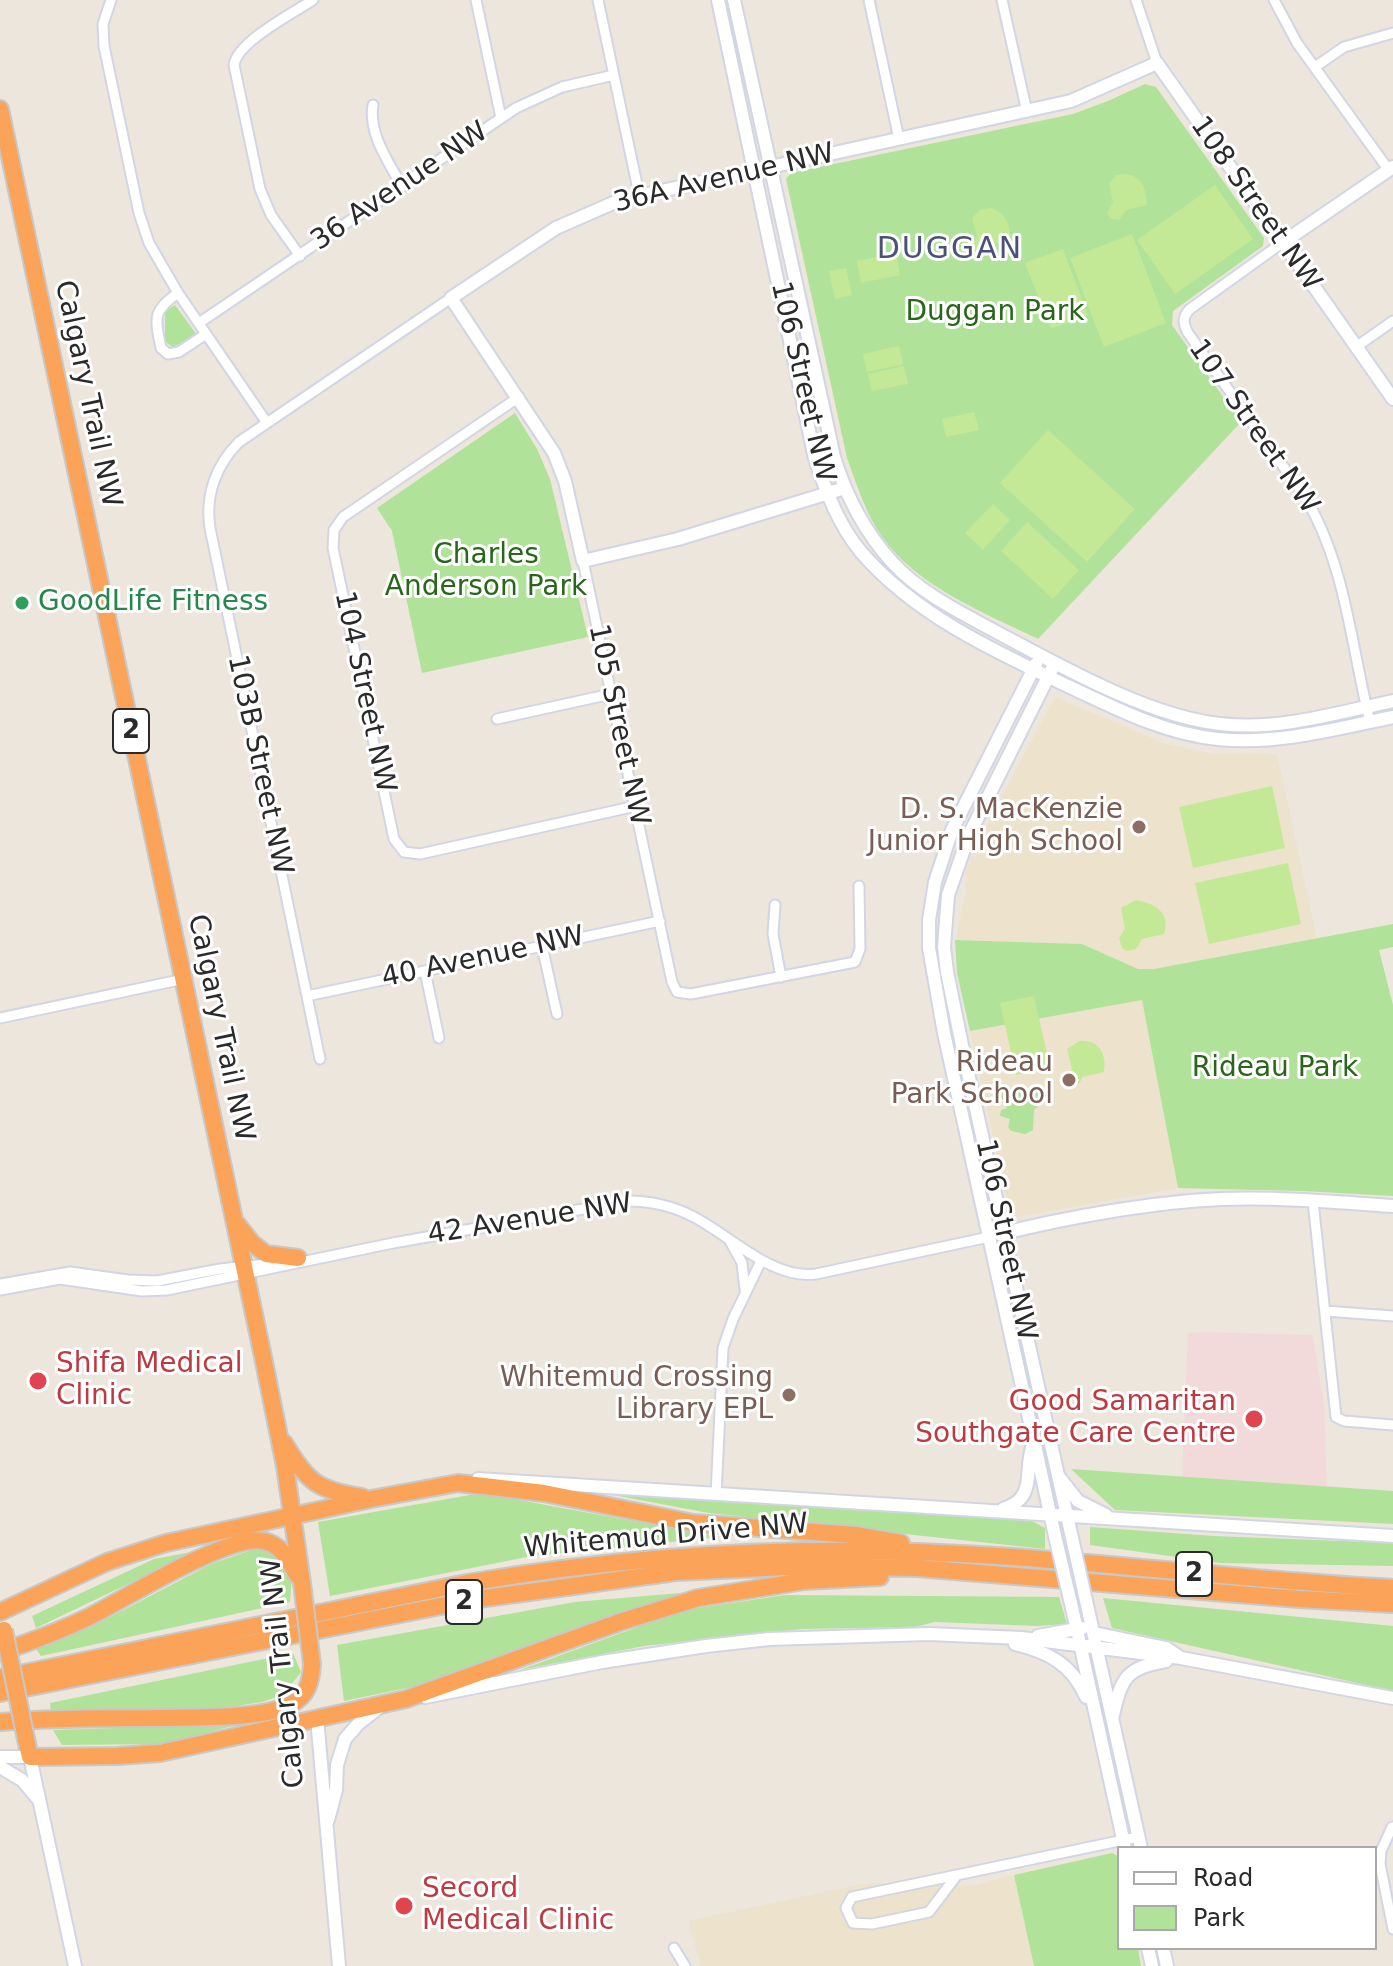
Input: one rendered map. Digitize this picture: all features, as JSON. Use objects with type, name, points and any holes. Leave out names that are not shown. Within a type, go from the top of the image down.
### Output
[{"type":"highway","name":"Calgary Trail NW","points":[[0,109],[279,1436],[302,1583],[317,1718]]},
{"type":"highway","points":[[235,1220],[262,1252],[276,1257],[306,1258]]},
{"type":"highway","points":[[279,1436],[303,1472],[319,1485],[332,1492],[371,1499]]},
{"type":"highway","points":[[917,1568],[883,1577],[804,1581],[698,1598],[620,1622],[381,1706],[160,1753],[117,1756],[30,1757],[1,1618],[82,1572],[125,1556],[200,1535],[458,1483],[544,1493],[693,1523],[855,1535],[957,1553]]},
{"type":"highway","points":[[0,1652],[65,1628],[214,1552],[245,1541],[273,1544],[286,1556],[302,1583]]},
{"type":"highway","name":"Whitemud Drive NW","points":[[0,1678],[509,1576],[677,1556],[817,1550],[957,1553],[1393,1604]]},
{"type":"highway","name":"Whitemud Drive NW","points":[[0,1693],[471,1600],[676,1572],[808,1566],[917,1568],[1298,1591],[1393,1588]]},
{"type":"highway","points":[[1298,1591],[1393,1579]]},
{"type":"highway","points":[[1298,1591],[1393,1615]]},
{"type":"highway","points":[[0,1722],[210,1717],[274,1710],[290,1705],[305,1692],[311,1683],[312,1664]]},
{"type":"street","points":[[111,0],[103,24],[104,46],[139,213],[153,251],[267,423]]},
{"type":"street","points":[[300,256],[271,215],[260,189],[234,71],[235,59],[243,47],[313,0]]},
{"type":"street","points":[[476,0],[501,118]]},
{"type":"street","points":[[598,0],[639,194]]},
{"type":"street","name":"106 Street NW","points":[[718,0],[812,445],[828,495],[859,550],[908,597],[938,617],[1033,668]]},
{"type":"street","name":"106 Street NW","points":[[734,0],[829,441],[845,488],[871,537],[919,587],[1055,663],[969,835],[948,895],[945,922],[947,972],[1140,1842]]},
{"type":"street","points":[[869,0],[899,139]]},
{"type":"street","points":[[1002,0],[1027,112]]},
{"type":"street","name":"108 Street NW","points":[[1136,0],[1157,63],[1393,399]]},
{"type":"street","points":[[1274,0],[1281,17],[1315,67],[1390,168],[1282,243]]},
{"type":"street","points":[[1315,67],[1358,41],[1393,33]]},
{"type":"street","name":"36A Avenue NW","points":[[218,471],[239,442],[556,228],[587,213],[639,194],[1027,112],[1090,95],[1157,63]]},
{"type":"street","name":"36 Avenue NW","points":[[199,323],[501,118],[550,92],[614,75]]},
{"type":"street","points":[[373,105],[375,135],[402,187]]},
{"type":"street","name":"107 Street NW","points":[[1282,243],[1190,309],[1184,319],[1188,333],[1305,497],[1320,524],[1336,569],[1370,722]]},
{"type":"street","points":[[178,293],[157,310],[161,348],[168,354],[174,354],[206,334]]},
{"type":"street","name":"105 Street NW","points":[[451,298],[543,433],[559,464],[583,561],[672,982],[677,992],[691,994],[781,977]]},
{"type":"street","points":[[1356,347],[1393,321]]},
{"type":"street","name":"104 Street NW","points":[[519,397],[343,517],[334,530],[333,548],[394,839],[404,852],[420,854],[636,806]]},
{"type":"street","name":"103B Street NW","points":[[218,471],[208,503],[210,528],[320,1059]]},
{"type":"street","points":[[583,561],[678,539],[845,488]]},
{"type":"street","name":"106 Street NW","points":[[1041,655],[952,830],[935,882],[929,920],[931,973],[1124,1844]]},
{"type":"street","points":[[1055,663],[1167,713],[1220,724],[1278,724],[1393,701]]},
{"type":"street","points":[[1033,668],[1156,725],[1183,734],[1214,739],[1277,740],[1393,717]]},
{"type":"street","points":[[497,719],[611,694]]},
{"type":"street","points":[[775,905],[773,934],[781,977],[855,962],[860,949],[859,886]]},
{"type":"street","name":"40 Avenue NW","points":[[307,996],[660,921]]},
{"type":"street","points":[[542,946],[557,1014]]},
{"type":"street","points":[[425,971],[439,1038]]},
{"type":"street","points":[[0,1018],[184,979]]},
{"type":"street","name":"42 Avenue NW","points":[[0,1290],[68,1279],[156,1291],[306,1258],[628,1201],[651,1202],[672,1208],[727,1236],[761,1261],[796,1274],[816,1274],[1004,1233],[1181,1202],[1237,1199],[1393,1206]]},
{"type":"street","points":[[1313,1201],[1336,1417],[1344,1421],[1393,1425]]},
{"type":"street","points":[[727,1236],[742,1263],[745,1293]]},
{"type":"street","name":"42 Avenue NW","points":[[0,1284],[70,1272],[157,1281],[220,1269],[245,1271],[298,1265],[306,1258]]},
{"type":"street","points":[[716,1495],[722,1354],[729,1326],[761,1261]]},
{"type":"street","points":[[1325,1311],[1393,1316]]},
{"type":"street","points":[[996,1511],[1012,1506],[1023,1497],[1034,1442]]},
{"type":"street","points":[[1057,1475],[1078,1501],[1113,1518]]},
{"type":"street","name":"Whitemud Drive NW","points":[[458,1483],[486,1479],[1393,1536]]},
{"type":"street","points":[[1080,1644],[1091,1622]]},
{"type":"street","points":[[1021,1638],[1077,1630],[1091,1622],[1166,1648],[1181,1658]]},
{"type":"street","points":[[406,1699],[443,1695],[641,1655],[743,1642],[861,1635],[979,1636],[1080,1644],[1181,1658],[1393,1698]]},
{"type":"street","points":[[979,1636],[1042,1651],[1069,1668],[1082,1687],[1097,1722]]},
{"type":"street","points":[[1112,1719],[1121,1683],[1130,1673],[1142,1666],[1181,1658]]},
{"type":"street","points":[[326,1827],[345,1739],[381,1706]]},
{"type":"street","name":"Calgary Trail NW","points":[[317,1718],[339,1966]]},
{"type":"street","points":[[0,1757],[30,1757],[75,1966]]},
{"type":"street","points":[[0,1767],[22,1780],[40,1802]]},
{"type":"street","points":[[1392,1827],[1381,1851],[1380,1864],[1393,1929]]},
{"type":"street","points":[[957,1875],[929,1912],[872,1924],[853,1923],[846,1908],[852,1897],[957,1875],[1140,1842]]},
{"type":"street","points":[[674,1948],[685,1966]]},
{"type":"shaded area","name":"D. S. MacKenzie Junior High School","points":[[1055,697],[1166,744],[1213,754],[1277,754],[1317,939],[1154,969],[1138,969],[1081,944],[955,940],[966,892],[965,872]]},
{"type":"shaded area","name":"Rideau Park School","points":[[1142,999],[1178,1188],[1016,1217],[1010,1213],[970,1031]]},
{"type":"shaded area","name":"Good Samaritan Southgate Care Centre","points":[[1188,1333],[1313,1335],[1324,1405],[1327,1488],[1182,1478]]},
{"type":"shaded area","points":[[1014,1875],[1034,1966],[701,1966],[688,1921],[862,1884],[973,1886]]},
{"type":"green space","name":"Duggan Park","points":[[1145,84],[1156,87],[1264,238],[1263,246],[1173,311],[1172,325],[1241,422],[1038,639],[933,585],[898,555],[872,520],[847,458],[786,179],[791,173],[1073,114]]},
{"type":"green space","points":[[1126,174],[1142,185],[1147,205],[1126,210],[1119,220],[1112,219],[1107,214],[1113,202],[1109,183],[1116,175]]},
{"type":"green space","points":[[1215,185],[1253,239],[1175,294],[1137,240]]},
{"type":"green space","points":[[990,208],[1006,219],[1010,239],[990,245],[983,255],[976,254],[971,249],[977,236],[972,218],[980,210]]},
{"type":"green space","points":[[1132,234],[1166,323],[1104,347],[1070,258]]},
{"type":"green space","points":[[1063,249],[1088,315],[1051,329],[1025,263]]},
{"type":"green space","points":[[896,253],[900,275],[861,283],[857,261]]},
{"type":"green space","points":[[846,268],[852,295],[835,299],[829,271]]},
{"type":"green space","points":[[175,305],[197,335],[173,347],[165,342],[165,311]]},
{"type":"green space","points":[[899,346],[903,364],[867,372],[863,354]]},
{"type":"green space","points":[[904,366],[908,384],[872,391],[868,374]]},
{"type":"green space","points":[[974,412],[979,430],[946,437],[942,419]]},
{"type":"green space","name":"Charles Anderson Park","points":[[515,413],[537,449],[550,479],[588,637],[422,673],[392,531],[377,508]]},
{"type":"green space","points":[[1048,430],[1135,509],[1087,562],[1000,483]]},
{"type":"green space","points":[[993,504],[1010,520],[983,550],[965,533]]},
{"type":"green space","points":[[1027,522],[1079,570],[1053,599],[1001,551]]},
{"type":"green space","points":[[1272,786],[1285,848],[1193,868],[1179,807]]},
{"type":"green space","points":[[1288,863],[1301,924],[1209,944],[1195,883]]},
{"type":"green space","points":[[1136,900],[1160,910],[1166,927],[1164,934],[1142,939],[1136,949],[1127,951],[1122,948],[1119,938],[1125,929],[1121,908]]},
{"type":"green space","name":"Rideau Park","points":[[1393,924],[1393,947],[1379,950],[1393,1005],[1393,1196],[1178,1188],[1142,1000],[970,1031],[957,973],[955,940],[1082,944],[1138,969],[1154,969]]},
{"type":"green space","points":[[1034,996],[1050,1067],[1016,1075],[1000,1003]]},
{"type":"green space","points":[[1079,1041],[1092,1042],[1100,1049],[1104,1072],[1083,1077],[1078,1085],[1068,1086],[1064,1077],[1072,1069],[1067,1049]]},
{"type":"green space","points":[[1019,1088],[1041,1088],[1049,1096],[1034,1110],[1033,1130],[1025,1134],[1011,1131],[1008,1127],[1010,1119],[1000,1116],[1001,1110],[1007,1108],[996,1094],[998,1089],[1003,1089],[1008,1097]]},
{"type":"green space","points":[[1071,1469],[1393,1491],[1393,1524],[1115,1510]]},
{"type":"green space","points":[[481,1493],[720,1537],[532,1556],[330,1596],[318,1522]]},
{"type":"green space","points":[[608,1494],[1028,1519],[1045,1528],[1045,1549],[709,1513]]},
{"type":"green space","points":[[1090,1527],[1214,1536],[1393,1543],[1393,1566],[1220,1563],[1090,1545]]},
{"type":"green space","points":[[257,1548],[274,1555],[292,1574],[290,1602],[41,1656],[36,1649],[93,1626],[211,1564]]},
{"type":"green space","points":[[197,1551],[36,1628],[32,1616],[154,1559]]},
{"type":"green space","points":[[692,1592],[436,1682],[344,1701],[337,1645],[575,1602]]},
{"type":"green space","points":[[785,1595],[1059,1597],[1067,1624],[1037,1626],[935,1622],[915,1627],[802,1629],[644,1646],[520,1670],[684,1610]]},
{"type":"green space","points":[[1103,1598],[1393,1626],[1393,1691],[1112,1628]]},
{"type":"green space","points":[[293,1653],[301,1672],[283,1695],[262,1702],[217,1709],[51,1710],[50,1703]]},
{"type":"green space","points":[[240,1724],[164,1744],[62,1745],[53,1730]]},
{"type":"green space","points":[[1112,1853],[1117,1856],[1117,1950],[1138,1950],[1141,1966],[1034,1966],[1014,1875]]},
{"type":"place","name":"GoodLife Fitness","points":[[22,603]]},
{"type":"place","name":"D. S. MacKenzie Junior High School","points":[[1139,827]]},
{"type":"place","name":"Rideau Park School","points":[[1069,1080]]},
{"type":"place","name":"Shifa Medical Clinic","points":[[38,1381]]},
{"type":"place","name":"Whitemud Crossing Library EPL","points":[[789,1395]]},
{"type":"place","name":"Good Samaritan Southgate Care Centre","points":[[1254,1419]]},
{"type":"place","name":"Secord Medical Clinic","points":[[404,1906]]},
{"type":"district","name":"DUGGAN","points":[[950,250]]}]
